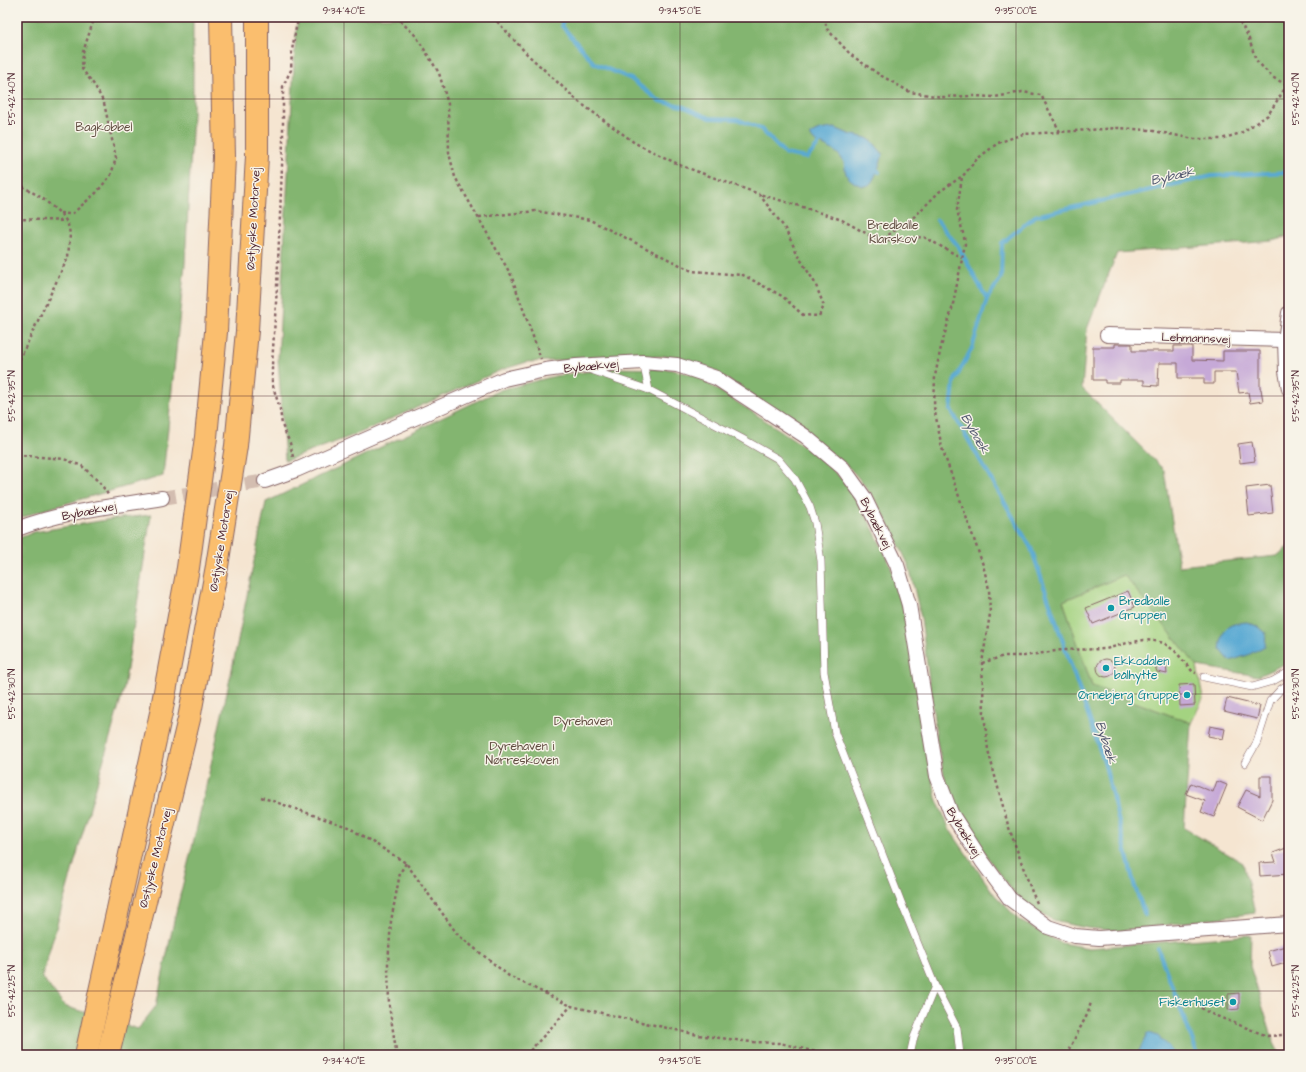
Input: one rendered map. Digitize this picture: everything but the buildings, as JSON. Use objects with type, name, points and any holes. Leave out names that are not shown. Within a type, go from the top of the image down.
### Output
[{"type":"highway","name":"Østjyske Motorvej","points":[[108,1055],[113,984],[188,568],[206,437],[216,332],[224,157],[221,17]]},
{"type":"highway","name":"Østjyske Motorvej","points":[[86,1055],[113,984],[189,719],[217,566],[236,446],[247,331],[257,156],[257,17]]},
{"type":"street","points":[[1289,313],[1285,340],[1286,371],[1289,389]]},
{"type":"street","name":"Lehmannsvej","points":[[1107,335],[1285,340]]},
{"type":"street","name":"Bybækvej","points":[[265,481],[296,470],[504,379],[545,370],[576,366],[643,362],[677,365],[716,378],[805,436],[843,468],[864,497],[897,564],[909,605],[937,776],[951,813],[982,861],[1010,899],[1048,928],[1075,936],[1099,938],[1289,924]]},
{"type":"street","name":"Bybækvej","points":[[17,529],[32,523],[78,513],[162,498]]},
{"type":"lane","points":[[643,362],[649,390]]},
{"type":"lane","points":[[576,366],[649,390],[778,459],[795,478],[810,507],[815,523],[821,561],[824,672],[835,732],[935,986],[957,1028],[960,1055]]},
{"type":"lane","points":[[1204,677],[1252,687],[1273,681],[1289,672]]},
{"type":"lane","points":[[1245,763],[1257,742],[1270,701],[1289,684]]},
{"type":"lane","points":[[910,1055],[914,1037],[935,986]]},
{"type":"path","points":[[60,213],[68,214],[73,212],[96,193],[111,175],[115,166],[116,158],[104,103],[95,86],[82,69],[83,52],[93,22],[93,17]]},
{"type":"path","points":[[296,470],[290,443],[282,425],[280,409],[272,383],[272,365],[283,142],[283,86],[291,70],[292,50],[299,17]]},
{"type":"path","points":[[396,17],[416,36],[440,73],[448,104],[449,153],[455,177],[511,275],[545,370]]},
{"type":"path","points":[[492,17],[527,54],[579,102],[635,142],[682,166],[759,194],[842,220],[880,241],[924,237],[962,258]]},
{"type":"path","points":[[824,17],[827,29],[851,55],[880,75],[910,92],[942,97],[995,97],[1022,92],[1041,95],[1060,132]]},
{"type":"path","points":[[1237,17],[1248,36],[1256,60],[1272,77],[1287,85]]},
{"type":"path","points":[[880,241],[915,216],[939,192],[962,177],[977,159],[998,143],[1023,134],[1118,128],[1149,130],[1194,139],[1221,139],[1241,133],[1268,115],[1287,85],[1289,78]]},
{"type":"path","points":[[962,177],[957,210],[964,237],[964,244],[952,310],[941,347],[935,376],[934,407],[942,448],[983,564],[989,589],[990,614],[982,663],[984,713],[988,750],[1008,825],[1032,892],[1048,928]]},
{"type":"path","points":[[17,183],[42,198],[60,213],[67,222],[70,235],[68,257],[17,365]]},
{"type":"path","points":[[479,217],[536,211],[590,220],[692,271],[743,275],[782,296],[803,315],[819,316],[824,306],[815,283],[799,257],[784,227],[759,194]]},
{"type":"path","points":[[17,220],[67,222]]},
{"type":"path","points":[[17,455],[64,459],[82,466],[106,491],[112,506]]},
{"type":"path","points":[[982,663],[1004,656],[1024,656],[1062,650],[1106,649],[1127,643],[1155,640],[1175,651],[1194,672],[1204,677]]},
{"type":"path","points":[[261,796],[348,827],[406,863],[458,935],[509,976],[571,1006],[698,1035],[751,1042],[780,1043],[828,1055]]},
{"type":"path","points":[[395,1055],[396,1050],[389,1005],[388,957],[391,922],[400,873],[406,863]]},
{"type":"path","points":[[1191,1001],[1209,1013],[1267,1036],[1289,1033]]},
{"type":"path","points":[[1066,1055],[1088,1013],[1091,1002]]},
{"type":"path","points":[[526,1055],[571,1006]]},
{"type":"green space","name":"Bagkobbel","points":[[17,17],[193,17],[193,113],[185,264],[163,476],[36,512],[17,520]]},
{"type":"green space","name":"Bredballe Klarskov","points":[[298,17],[1289,17],[1289,236],[1272,241],[1117,253],[1087,329],[1082,388],[1164,470],[1179,566],[1277,556],[1289,546],[1289,662],[1258,676],[1197,666],[1124,575],[1063,601],[1092,686],[1191,723],[1184,828],[1243,863],[1255,913],[1120,931],[1087,928],[1058,922],[1036,912],[1014,893],[992,864],[955,804],[946,783],[937,742],[921,618],[909,566],[878,505],[862,482],[847,465],[717,372],[706,366],[668,356],[527,362],[501,370],[362,432],[285,461],[278,359],[295,46]]},
{"type":"green space","name":"Dyrehaven","points":[[612,368],[668,369],[695,375],[817,455],[846,483],[867,517],[887,557],[897,584],[905,615],[936,798],[950,830],[994,894],[1020,921],[1061,943],[1089,948],[1251,935],[1250,966],[1274,1043],[1280,1055],[17,1055],[17,539],[34,532],[112,519],[151,515],[124,688],[42,977],[64,1006],[138,1029],[156,1006],[175,916],[197,827],[231,674],[266,502],[500,390],[555,376]]},
{"type":"green space","points":[[1124,575],[1197,666],[1203,699],[1191,723],[1092,686],[1063,601]]},
{"type":"water","points":[[835,128],[849,134],[867,138],[873,142],[883,154],[877,172],[870,184],[861,186],[851,180],[847,176],[844,163],[839,155],[809,136],[824,129]]},
{"type":"water","points":[[1247,622],[1259,627],[1266,633],[1265,646],[1248,655],[1230,661],[1220,649],[1222,636],[1226,628],[1234,624]]},
{"type":"water","points":[[1150,1033],[1158,1036],[1176,1055],[1137,1055],[1147,1034]]},
{"type":"waterway","points":[[562,17],[562,26],[594,63],[631,79],[659,101],[682,106],[710,118],[737,119],[761,129],[785,154],[807,158],[819,144]]},
{"type":"waterway","name":"Bybæk","points":[[1145,915],[1134,884],[1105,765],[1031,548],[951,410],[954,382],[972,348],[987,299],[1001,278],[1002,243],[1035,216],[1212,176],[1289,172]]},
{"type":"waterway","points":[[937,220],[958,246],[987,299]]},
{"type":"waterway","name":"Bybæk","points":[[1158,949],[1198,1055]]},
{"type":"tunnel","points":[[162,498],[265,481]]},
{"type":"place","name":"Bredballe Gruppen","points":[[1111,608]]},
{"type":"place","name":"Ekkodalen bålhytte","points":[[1106,668]]},
{"type":"place","name":"Ørnebjerg Gruppe","points":[[1187,695]]},
{"type":"place","name":"Fiskerhuset","points":[[1233,1002]]},
{"type":"park label","name":"Dyrehaven i Nørreskoven","points":[[522,753]]}]
